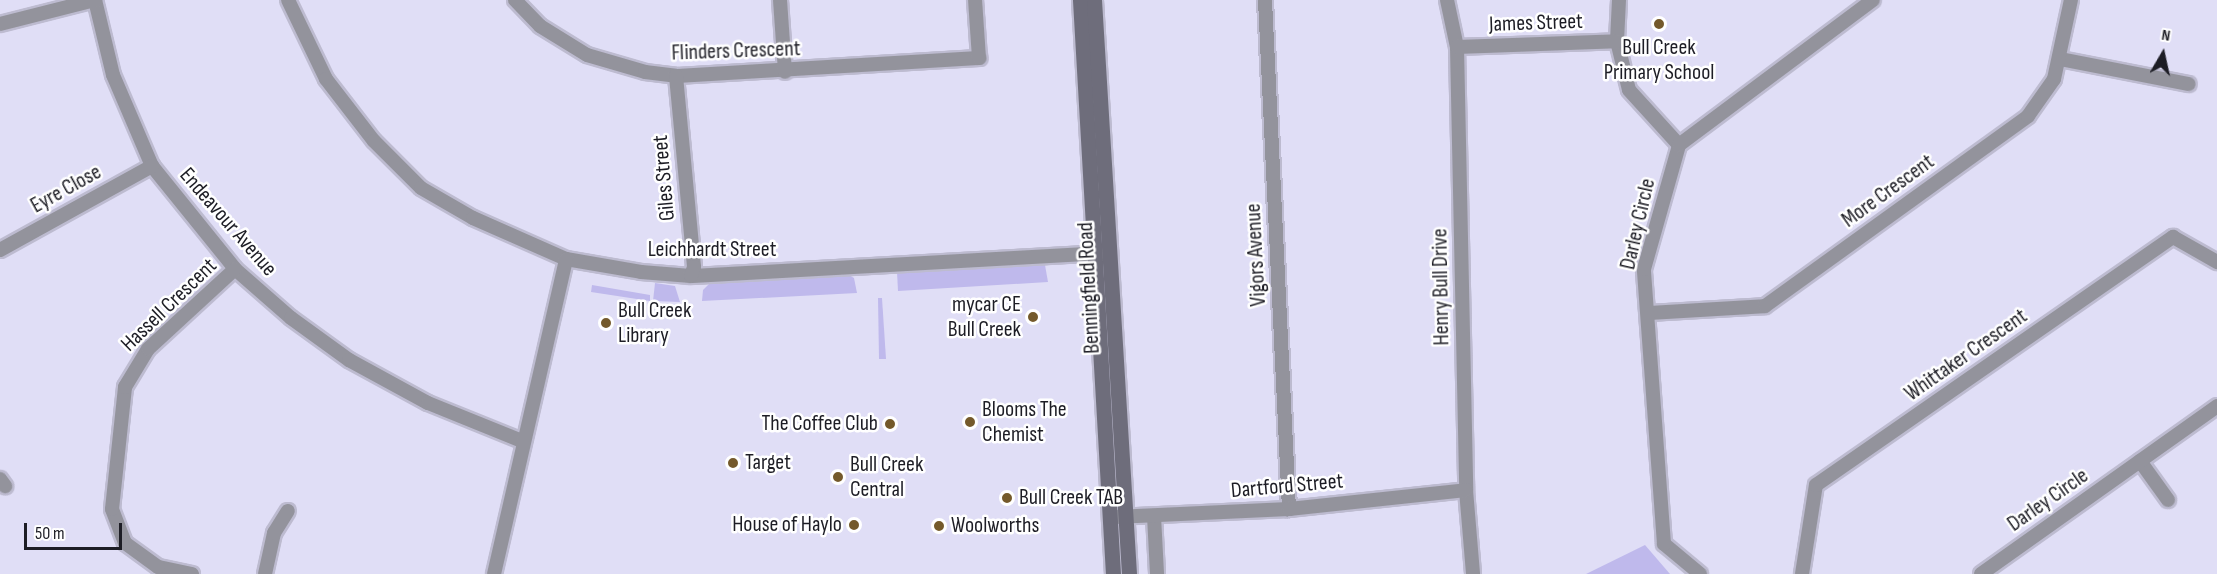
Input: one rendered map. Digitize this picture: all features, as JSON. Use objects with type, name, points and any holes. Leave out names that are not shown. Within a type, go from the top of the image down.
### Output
[{"type":"main road","name":"Benningfield Road","points":[[1080,0],[1103,253]]},
{"type":"main road","name":"Benningfield Road","points":[[1094,0],[1103,253],[1117,517],[1113,574]]},
{"type":"main road","name":"Benningfield Road","points":[[1117,517],[1129,574]]},
{"type":"street","points":[[0,24],[95,0]]},
{"type":"street","name":"Endeavour Avenue","points":[[95,0],[113,75],[152,166],[235,269],[291,318],[349,360],[428,403],[522,441]]},
{"type":"street","name":"Leichhardt Street","points":[[288,0],[326,79],[374,141],[421,188],[473,218],[566,259],[641,272],[692,276],[1103,253]]},
{"type":"street","name":"Flinders Crescent","points":[[515,0],[540,26],[587,55],[645,72],[676,76],[784,72],[979,58],[975,0]]},
{"type":"street","points":[[780,0],[784,72]]},
{"type":"street","name":"Vigors Avenue","points":[[1265,0],[1289,509]]},
{"type":"street","name":"Henry Bull Drive","points":[[1447,0],[1457,47],[1466,490],[1473,574]]},
{"type":"street","points":[[1619,0],[1617,41],[1629,90],[1679,145],[1873,0]]},
{"type":"street","name":"More Crescent","points":[[1648,314],[1765,306],[2028,116],[2054,80],[2071,0]]},
{"type":"street","name":"James Street","points":[[1457,47],[1617,41]]},
{"type":"street","points":[[2060,58],[2189,84]]},
{"type":"street","name":"Giles Street","points":[[676,76],[692,276]]},
{"type":"street","name":"Darley Circle","points":[[1679,145],[1644,269],[1664,544],[1700,574]]},
{"type":"street","name":"Eyre Close","points":[[0,250],[152,166]]},
{"type":"street","name":"Whittaker Crescent","points":[[1802,574],[1816,485],[2174,237],[2217,262]]},
{"type":"street","points":[[494,574],[522,441],[566,259]]},
{"type":"street","name":"Hassell Crescent","points":[[192,574],[158,567],[125,543],[112,509],[125,387],[148,348],[235,269]]},
{"type":"street","name":"Darley Circle","points":[[1981,574],[2217,406]]},
{"type":"street","points":[[2140,461],[2168,500]]},
{"type":"street","name":"Dartford Street","points":[[1117,517],[1289,509],[1466,490]]},
{"type":"street","points":[[266,574],[274,532],[288,511]]},
{"type":"street","points":[[1154,516],[1157,574]]},
{"type":"shaded area","points":[[1041,263],[1045,265],[1048,282],[898,291],[897,272]]},
{"type":"shaded area","points":[[847,274],[854,278],[857,293],[702,301],[703,290],[711,282]]},
{"type":"shaded area","points":[[655,283],[675,286],[680,302],[653,301]]},
{"type":"shaded area","points":[[592,285],[650,295],[650,301],[591,292]]},
{"type":"shaded area","points":[[878,298],[882,298],[886,359],[879,359]]},
{"type":"shaded area","points":[[1645,545],[1670,574],[1586,574]]},
{"type":"place","name":"Bull Creek Primary School","points":[[1659,24]]},
{"type":"place","name":"mycar CE Bull Creek","points":[[1033,317]]},
{"type":"place","name":"Bull Creek Library","points":[[606,323]]},
{"type":"place","name":"Blooms The Chemist","points":[[970,422]]},
{"type":"place","name":"The Coffee Club","points":[[890,424]]},
{"type":"place","name":"Target","points":[[733,463]]},
{"type":"place","name":"Bull Creek Central","points":[[838,477]]},
{"type":"place","name":"Bull Creek TAB","points":[[1007,498]]},
{"type":"place","name":"House of Haylo","points":[[854,525]]},
{"type":"place","name":"Woolworths","points":[[939,526]]}]
